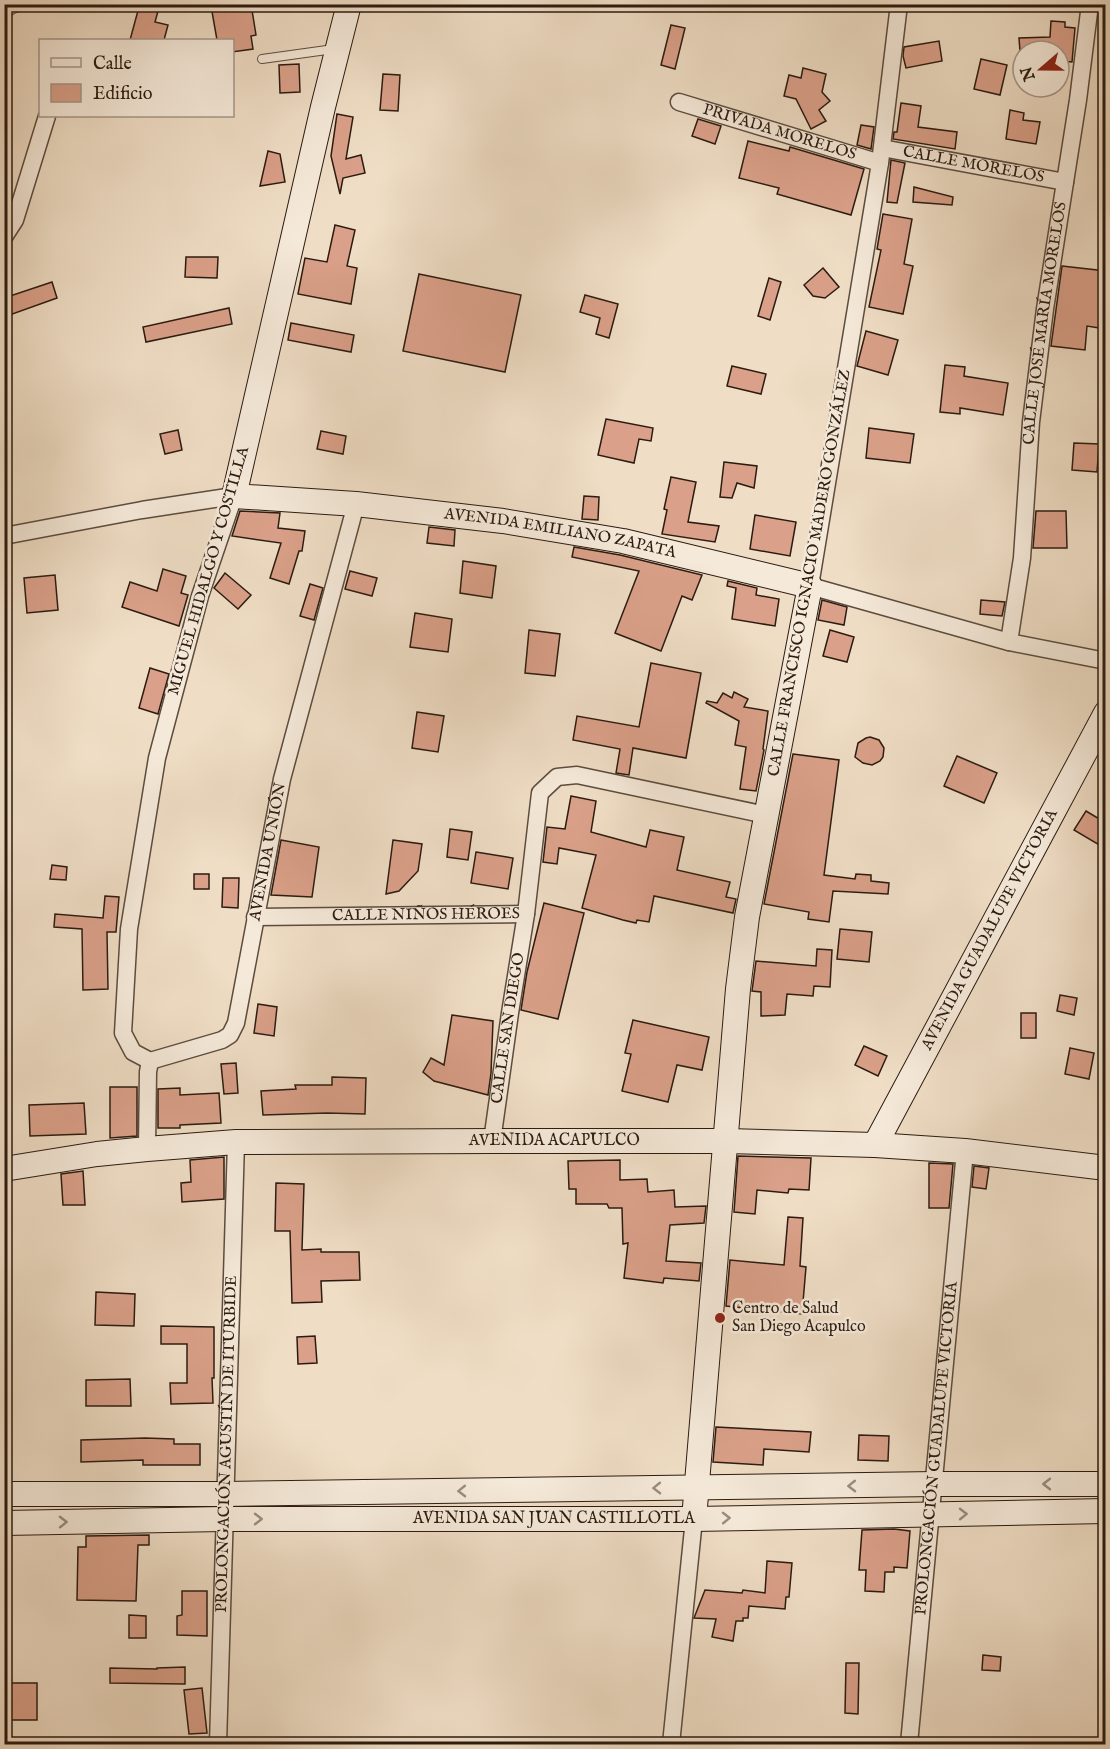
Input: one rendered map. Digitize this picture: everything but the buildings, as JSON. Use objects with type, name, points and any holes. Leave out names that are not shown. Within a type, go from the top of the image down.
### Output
[{"type":"street","name":"MIGUEL HIDALGO Y COSTILLA","points":[[150,1061],[133,1052],[123,1033],[129,929],[157,758],[200,596],[234,496],[349,4]]},
{"type":"street","name":"CALLE FRANCISCO IGNACIO MADERO GONZÁLEZ","points":[[694,1519],[738,989],[747,917],[810,586],[881,156],[899,4]]},
{"type":"street","name":"CALLE JOSÉ MARÍA MORELOS","points":[[1009,642],[1022,558],[1032,411],[1090,4]]},
{"type":"street","name":"PRIVADA MORELOS","points":[[679,102],[881,156]]},
{"type":"street","points":[[4,237],[15,220],[47,117]]},
{"type":"street","name":"CALLE MORELOS","points":[[881,156],[1065,182]]},
{"type":"street","name":"AVENIDA EMILIANO ZAPATA","points":[[4,536],[142,510],[234,496],[356,504],[502,521],[623,541],[810,586],[1009,642],[1106,661]]},
{"type":"street","name":"AVENIDA UNIÓN","points":[[150,1061],[222,1040],[230,1035],[236,1023],[282,779],[356,504]]},
{"type":"street","name":"AVENIDA GUADALUPE VICTORIA","points":[[876,1145],[1106,712]]},
{"type":"street","name":"CALLE NIÑOS HÉROES","points":[[255,917],[526,914],[540,793],[557,777],[577,775],[766,815]]},
{"type":"street","name":"CALLE SAN DIEGO","points":[[492,1141],[526,914]]},
{"type":"street","points":[[147,1149],[150,1061]]},
{"type":"street","name":"AVENIDA ACAPULCO","points":[[4,1169],[97,1154],[236,1143],[492,1141],[727,1141],[876,1145],[965,1151],[1106,1168]]},
{"type":"street","name":"PROLONGACIÓN AGUSTÍN DE ITURBIDE","points":[[218,1744],[236,1143]]},
{"type":"street","name":"PROLONGACIÓN GUADALUPE VICTORIA","points":[[909,1744],[965,1151]]},
{"type":"street","name":"AVENIDA SAN JUAN CASTILLOTLA","points":[[4,1494],[224,1494],[935,1484],[1106,1484]]},
{"type":"street","name":"AVENIDA SAN JUAN CASTILLOTLA","points":[[4,1523],[224,1519],[694,1519],[1106,1511]]},
{"type":"street","points":[[671,1744],[694,1519]]},
{"type":"lane","points":[[4,15],[27,4]]},
{"type":"lane","points":[[262,59],[337,48]]},
{"type":"lane","points":[[4,197],[15,220]]},
{"type":"place","name":"Centro de Salud San Diego Acapulco","points":[[720,1318]]}]
